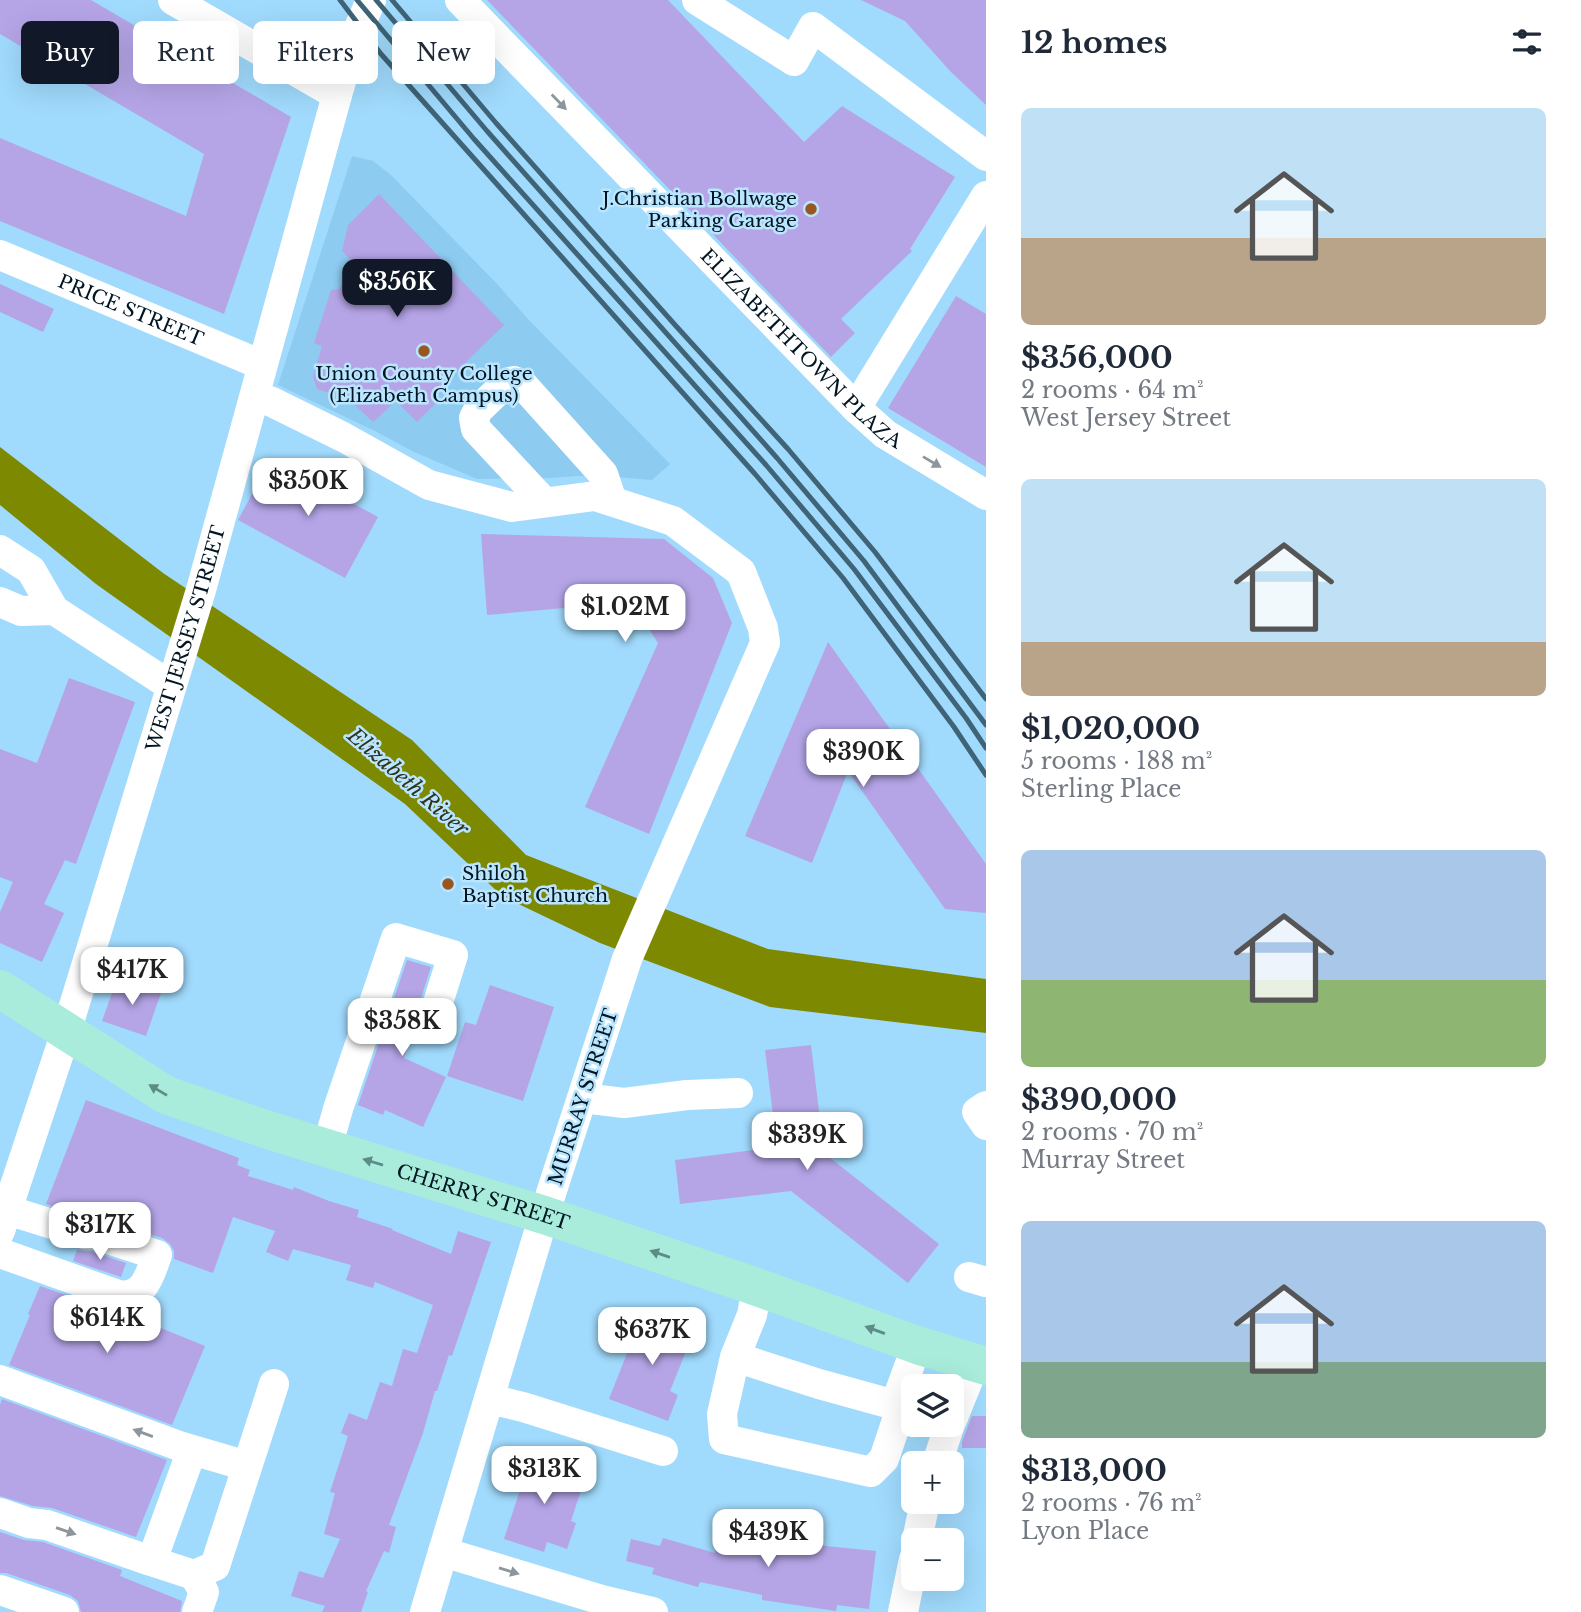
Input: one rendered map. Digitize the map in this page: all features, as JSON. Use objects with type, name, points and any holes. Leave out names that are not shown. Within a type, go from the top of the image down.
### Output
[{"type":"main road","name":"CHERRY STREET","points":[[0,989],[166,1095],[544,1215],[757,1287],[917,1345],[980,1364]]},
{"type":"street","points":[[173,0],[337,95]]},
{"type":"street","name":"WEST JERSEY STREET","points":[[3,1221],[13,1148],[66,1032],[201,590],[337,95],[353,43],[371,0]]},
{"type":"street","name":"ELIZABETHTOWN PLAZA","points":[[460,0],[856,408],[885,434],[986,495]]},
{"type":"street","points":[[697,0],[794,61],[813,27],[986,156]]},
{"type":"street","points":[[856,408],[986,196]]},
{"type":"street","name":"PRICE STREET","points":[[0,255],[262,365]]},
{"type":"street","points":[[544,502],[476,429],[474,418],[478,410],[506,383],[514,381],[523,385],[603,474],[611,501]]},
{"type":"street","points":[[254,396],[343,437],[429,485],[512,507],[595,496],[611,501]]},
{"type":"street","name":"MURRAY STREET","points":[[425,1612],[544,1215],[627,959],[765,643],[763,628],[741,572],[673,521],[611,501]]},
{"type":"street","points":[[0,550],[31,570],[54,610],[171,686]]},
{"type":"street","points":[[0,602],[21,611],[54,610]]},
{"type":"street","points":[[327,1148],[396,939],[453,955],[432,1022]]},
{"type":"street","points":[[583,1098],[624,1103],[687,1095],[738,1093]]},
{"type":"street","points":[[986,1106],[977,1112],[986,1125]]},
{"type":"street","points":[[0,1253],[127,1296],[146,1285],[157,1255],[96,1235],[3,1221]]},
{"type":"street","points":[[757,1287],[752,1315],[735,1357],[722,1413],[724,1439],[872,1472],[884,1459],[898,1417],[895,1405],[917,1345]]},
{"type":"street","points":[[735,1357],[895,1405]]},
{"type":"street","points":[[964,1396],[980,1364]]},
{"type":"street","points":[[0,1380],[182,1447],[247,1466]]},
{"type":"street","points":[[197,1612],[204,1592],[204,1570],[247,1466],[275,1384]]},
{"type":"street","points":[[489,1399],[663,1451]]},
{"type":"street","points":[[148,1560],[154,1555],[189,1458],[182,1447]]},
{"type":"street","points":[[0,1513],[47,1525],[148,1560],[204,1570]]},
{"type":"street","points":[[443,1552],[603,1600],[653,1612]]},
{"type":"street","points":[[0,1590],[64,1612]]},
{"type":"street","points":[[903,1612],[907,1591]]},
{"type":"street","points":[[0,1604],[24,1612]]},
{"type":"shaded area","name":"Union County College (Elizabeth Campus)","points":[[352,156],[373,161],[391,175],[670,464],[652,480],[593,475],[477,479],[412,451],[278,385]]},
{"type":"water","name":"Elizabeth River","points":[[0,447],[163,573],[412,740],[526,855],[768,949],[986,979],[986,1033],[770,1007],[600,943],[502,896],[405,804],[96,584],[0,505]]},
{"type":"building","points":[[0,0],[91,0],[133,25],[133,84],[235,84],[291,117],[224,314],[0,221],[0,138],[186,216],[204,154],[85,84],[119,84],[119,21],[21,21],[21,46],[0,34]]},
{"type":"building","name":"J.Christian Bollwage Parking Garage","points":[[487,0],[668,0],[804,142],[842,106],[955,177],[910,249],[912,251],[841,319],[855,333],[831,357]]},
{"type":"building","points":[[861,0],[986,0],[986,105],[951,72],[905,21]]},
{"type":"building","points":[[379,194],[504,325],[430,397],[435,404],[417,422],[396,401],[373,422],[341,392],[330,393],[317,389],[313,377],[322,346],[314,343],[331,290],[339,289],[355,265],[342,251],[348,225]]},
{"type":"building","points":[[0,284],[54,309],[43,332],[0,312]]},
{"type":"building","points":[[956,296],[986,314],[986,467],[888,408]]},
{"type":"building","points":[[271,459],[378,517],[345,578],[238,520]]},
{"type":"building","points":[[481,534],[664,539],[713,578],[732,623],[649,834],[585,807],[658,643],[632,602],[487,615]]},
{"type":"building","points":[[828,642],[986,864],[986,913],[945,909],[848,771],[812,863],[745,836]]},
{"type":"building","points":[[69,678],[135,702],[76,864],[65,860],[44,904],[64,913],[42,962],[0,943],[0,912],[13,882],[0,877],[0,749],[37,763]]},
{"type":"building","points":[[407,960],[431,967],[404,1058],[446,1077],[423,1127],[385,1110],[383,1115],[358,1105]]},
{"type":"building","points":[[117,979],[161,993],[146,1036],[102,1021]]},
{"type":"building","points":[[490,985],[554,1007],[523,1101],[447,1076],[465,1022],[476,1025]]},
{"type":"building","points":[[811,1045],[824,1153],[939,1244],[908,1283],[791,1191],[680,1204],[675,1160],[777,1147],[765,1050]]},
{"type":"building","points":[[86,1100],[239,1158],[237,1165],[250,1170],[248,1176],[293,1190],[294,1187],[359,1210],[357,1217],[451,1254],[458,1231],[491,1242],[452,1356],[449,1355],[435,1391],[423,1433],[389,1525],[396,1527],[389,1553],[384,1551],[366,1591],[368,1592],[361,1612],[322,1612],[325,1606],[291,1596],[299,1571],[323,1578],[340,1539],[324,1534],[335,1493],[330,1492],[348,1436],[341,1433],[349,1413],[367,1420],[380,1382],[392,1386],[403,1349],[417,1353],[433,1305],[375,1282],[373,1288],[346,1280],[351,1265],[293,1249],[288,1261],[266,1252],[275,1231],[233,1217],[213,1273],[174,1259],[170,1244],[162,1238],[46,1204]]},
{"type":"building","points":[[77,1250],[93,1252],[126,1263],[121,1277],[73,1261]]},
{"type":"building","points":[[40,1286],[124,1313],[205,1346],[172,1425],[9,1365]]},
{"type":"building","points":[[644,1310],[677,1323],[676,1327],[693,1334],[670,1391],[678,1395],[668,1421],[609,1399]]},
{"type":"building","points":[[2,1399],[167,1460],[136,1537],[52,1508],[33,1506],[0,1496]]},
{"type":"building","points":[[972,1416],[986,1416],[986,1448],[962,1448]]},
{"type":"building","points":[[529,1453],[549,1459],[546,1465],[585,1478],[571,1521],[576,1523],[567,1549],[547,1542],[544,1552],[504,1539]]},
{"type":"building","points":[[772,1530],[797,1533],[796,1543],[876,1551],[869,1609],[837,1605],[836,1611],[762,1600],[762,1595],[700,1582],[698,1587],[652,1574],[654,1568],[626,1561],[631,1539],[660,1546],[663,1538],[715,1553],[716,1544],[731,1548],[734,1534],[770,1542]]},
{"type":"building","points":[[0,1532],[24,1540],[43,1542],[122,1570],[120,1576],[182,1601],[180,1612],[81,1612],[78,1601],[70,1595],[0,1573]]},
{"type":"railway","points":[[340,0],[381,54],[755,474],[843,578],[954,727],[986,775]]},
{"type":"railway","points":[[357,0],[474,139],[766,465],[854,569],[986,748]]},
{"type":"railway","points":[[376,0],[487,131],[777,458],[864,561],[986,725]]},
{"type":"railway","points":[[392,0],[496,123],[788,449],[875,552],[986,699]]},
{"type":"place","name":"J.Christian Bollwage Parking Garage","points":[[811,209]]},
{"type":"place","name":"Union County College (Elizabeth Campus)","points":[[424,351]]},
{"type":"place","name":"Shiloh Baptist Church","points":[[448,884]]}]
